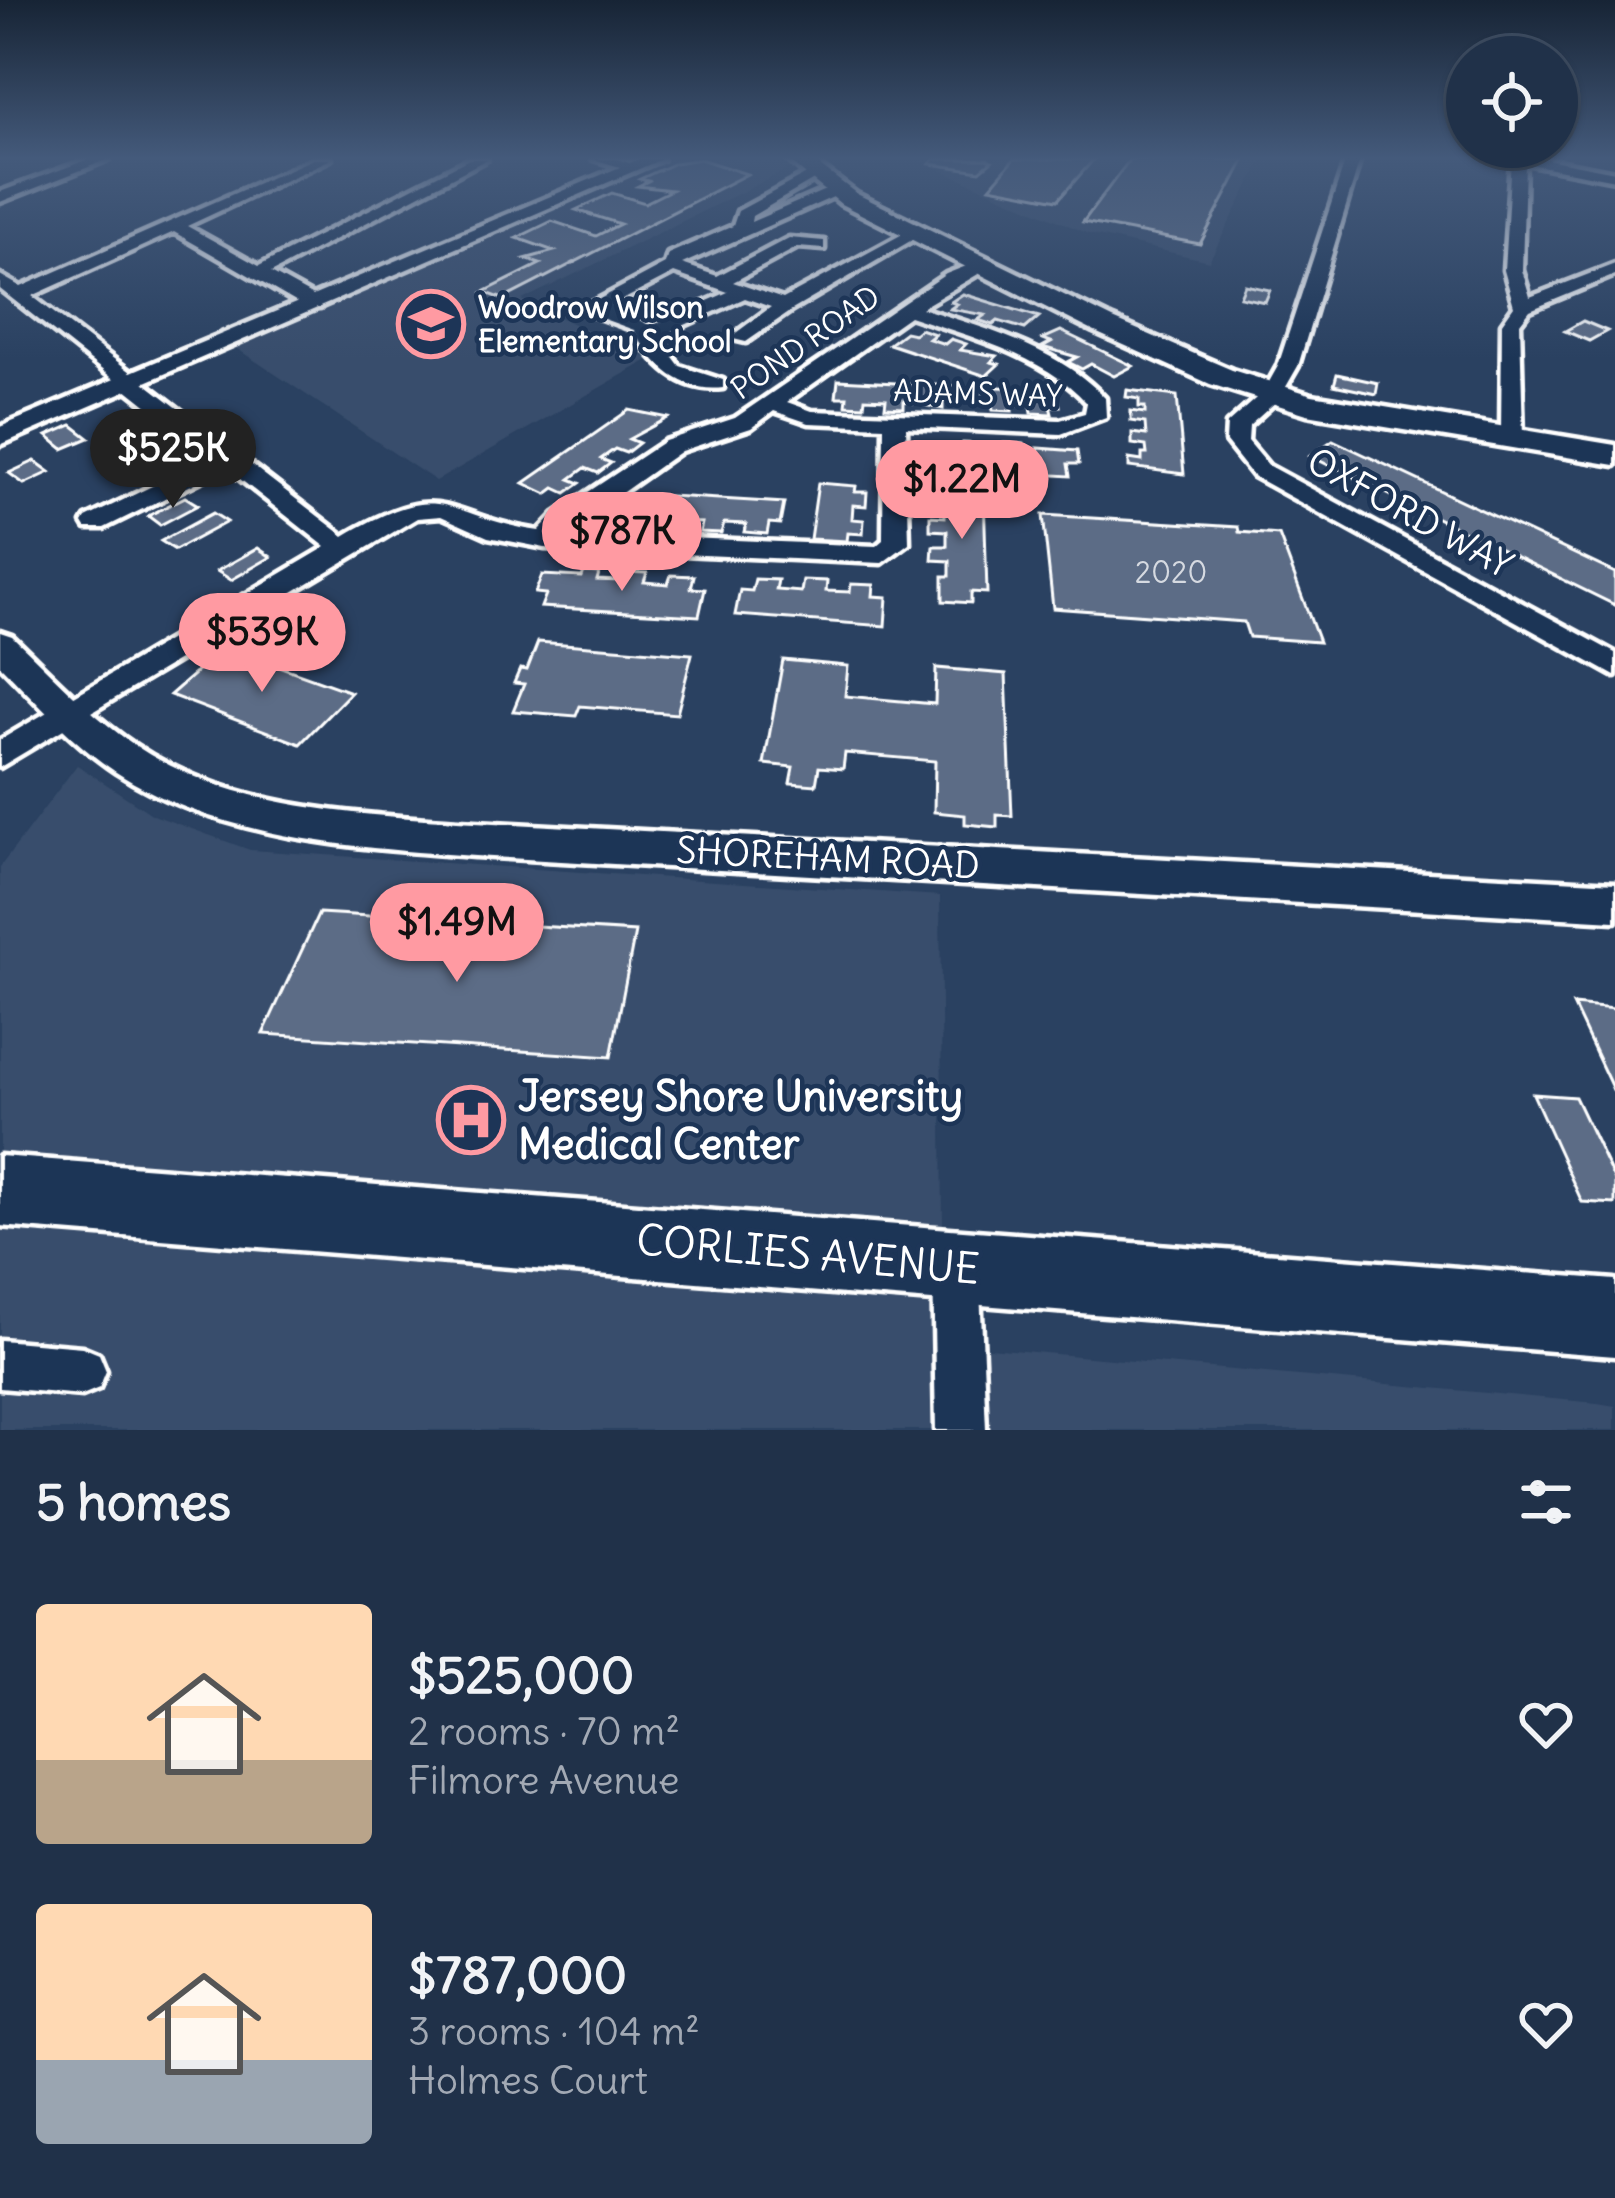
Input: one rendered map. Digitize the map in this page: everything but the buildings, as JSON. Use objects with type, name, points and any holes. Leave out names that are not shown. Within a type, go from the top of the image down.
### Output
[{"type":"highway","name":"CORLIES AVENUE","points":[[0,1191],[1615,1318]]},
{"type":"main road","points":[[903,226],[1174,358],[1272,395],[1457,439],[1512,439],[1615,455]]},
{"type":"street","points":[[19,295],[172,226]]},
{"type":"street","points":[[175,226],[313,304]]},
{"type":"street","points":[[258,273],[350,226]]},
{"type":"street","points":[[0,437],[496,226]]},
{"type":"street","points":[[673,267],[674,258],[689,248],[754,226]]},
{"type":"street","points":[[1272,395],[1288,366],[1332,226]]},
{"type":"street","points":[[1516,226],[1513,271],[1523,306]]},
{"type":"street","points":[[739,338],[784,306],[916,233]]},
{"type":"street","points":[[720,282],[795,242],[818,245]]},
{"type":"street","name":"POND ROAD","points":[[545,540],[564,519],[653,458],[673,446],[736,427],[905,309],[980,266]]},
{"type":"street","points":[[716,384],[673,370],[657,355],[642,326],[589,310],[673,267],[784,306]]},
{"type":"street","points":[[1512,439],[1511,322],[1523,306],[1615,269]]},
{"type":"street","points":[[0,280],[343,548]]},
{"type":"street","points":[[649,334],[744,292]]},
{"type":"street","name":"ADAMS WAY","points":[[771,403],[808,418],[1061,427],[1088,423],[1100,409],[1085,387],[1002,343],[905,309]]},
{"type":"street","name":"OXFORD WAY","points":[[1272,395],[1241,418],[1236,432],[1242,453],[1261,471],[1615,666]]},
{"type":"street","points":[[0,755],[388,521],[424,508],[457,511],[495,531],[545,540],[882,555],[896,543],[895,421]]},
{"type":"street","points":[[95,523],[230,457]]},
{"type":"street","name":"SHOREHAM ROAD","points":[[0,644],[112,751],[170,784],[226,804],[306,823],[1615,902]]},
{"type":"street","points":[[956,1266],[961,1430]]},
{"type":"street","points":[[0,1364],[82,1371]]},
{"type":"shaded area","name":"Woodrow Wilson Elementary School","points":[[517,226],[673,226],[522,300],[650,359],[436,481],[236,348]]},
{"type":"shaded area","points":[[1070,226],[1228,226],[1209,261]]},
{"type":"shaded area","name":"Jersey Shore University Medical Center","points":[[77,765],[153,815],[250,850],[940,896],[944,1344],[1597,1403],[1615,1406],[1615,1430],[0,1430],[0,867]]},
{"type":"place","name":"Woodrow Wilson Elementary School","points":[[431,324]]},
{"type":"place","name":"Jersey Shore University Medical Center","points":[[471,1120]]}]
